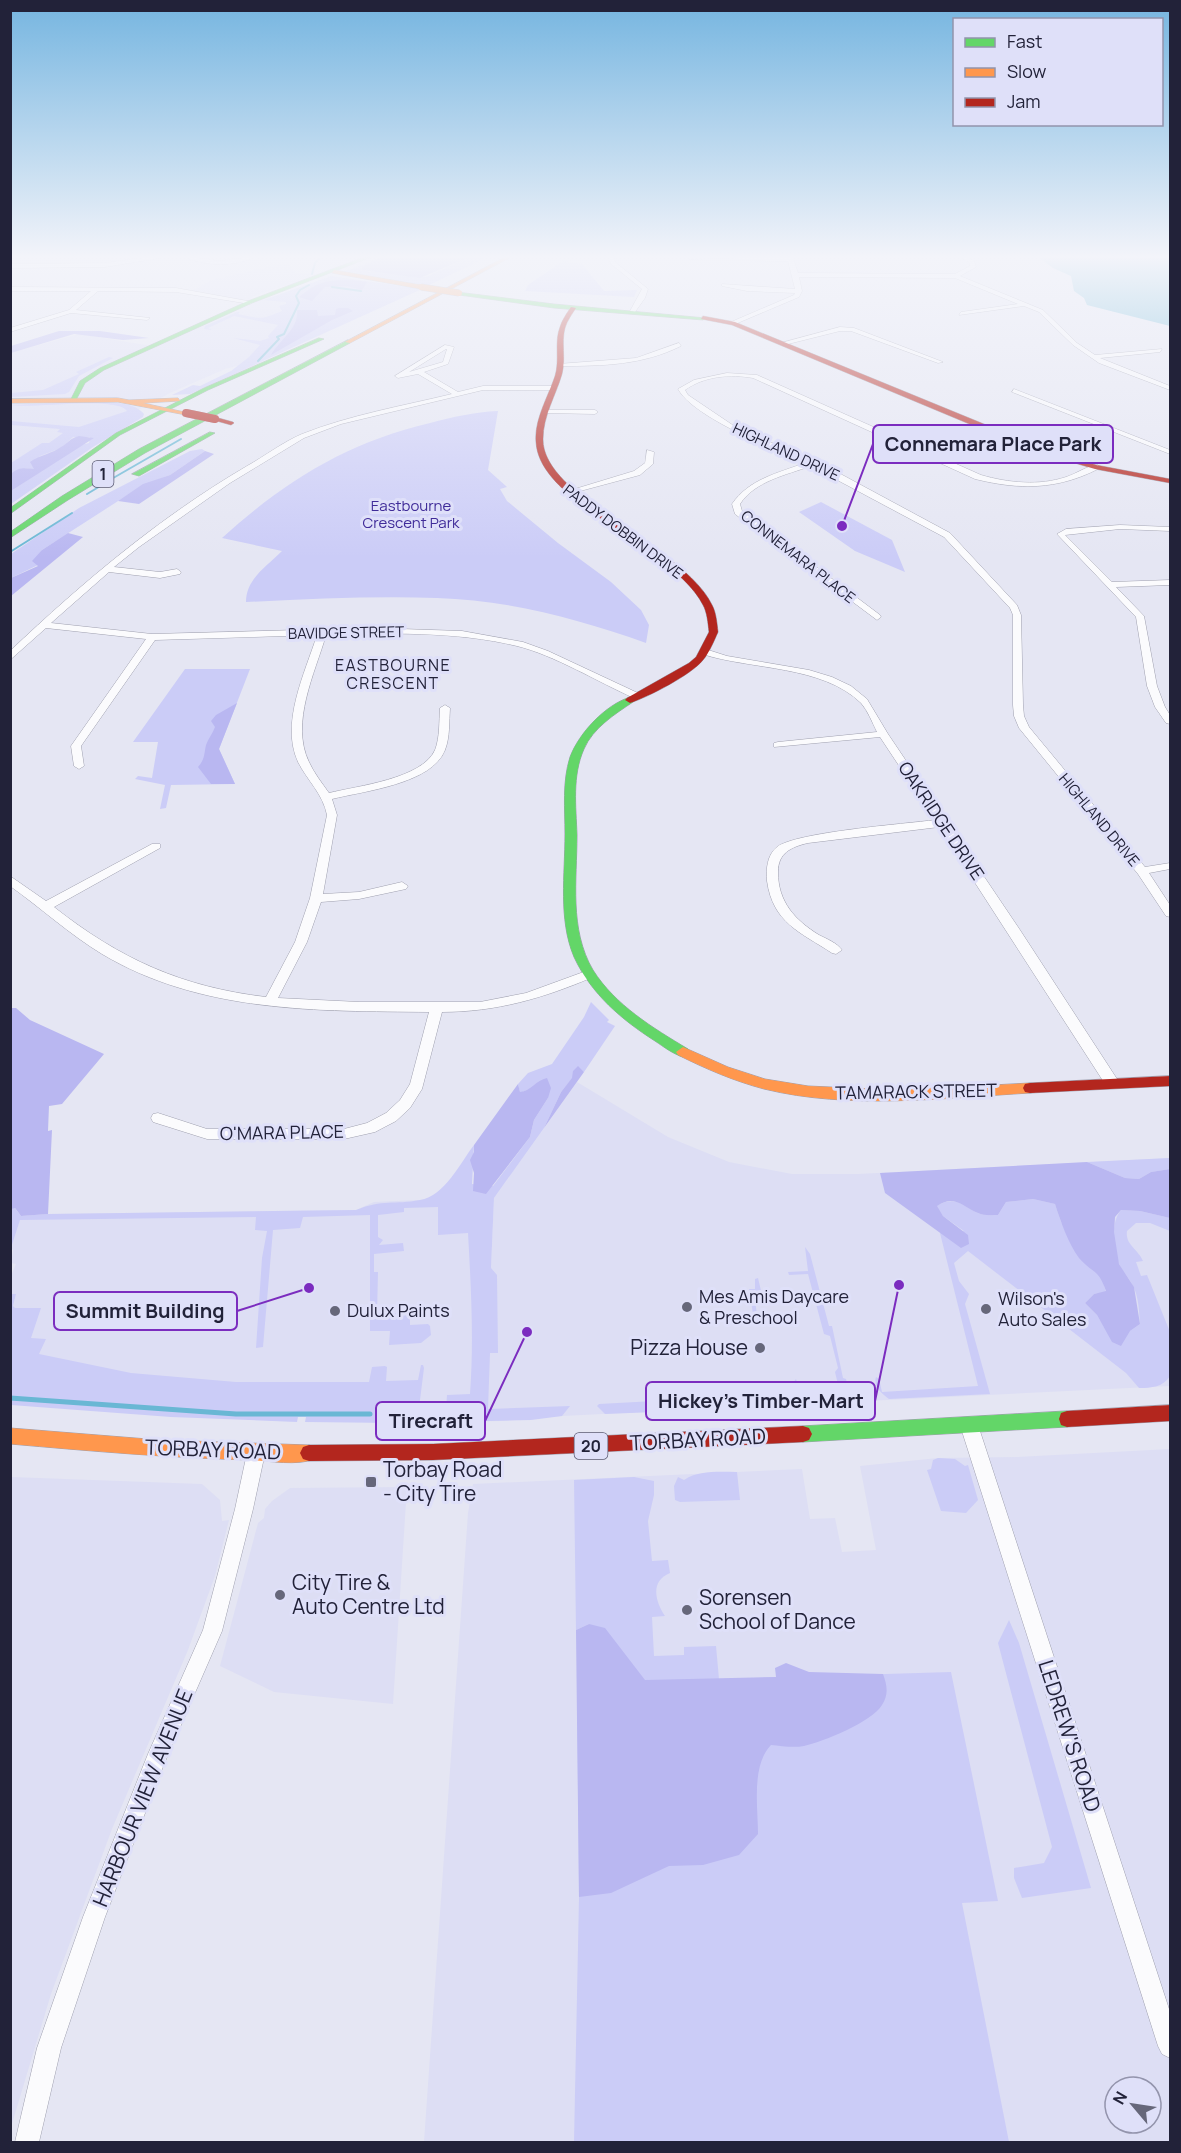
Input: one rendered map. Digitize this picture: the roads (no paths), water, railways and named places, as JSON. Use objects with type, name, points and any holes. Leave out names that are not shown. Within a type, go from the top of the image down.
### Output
[{"type":"main road","points":[[74,399],[82,382],[93,374],[131,356]]},
{"type":"main road","points":[[10,512],[106,441],[190,397],[281,356]]},
{"type":"main road","name":"1","points":[[10,522],[119,455],[307,356]]},
{"type":"main road","name":"1","points":[[10,536],[65,498],[152,446],[321,356]]},
{"type":"main road","points":[[324,370],[343,356]]},
{"type":"main road","name":"PADDY DOBBIN DRIVE","points":[[561,356],[555,388],[542,427],[539,450],[545,465],[569,492],[613,520],[710,603],[715,616],[715,629],[705,652]]},
{"type":"main road","points":[[816,356],[1037,449],[1095,467],[1170,481]]},
{"type":"main road","points":[[10,400],[172,401],[190,397]]},
{"type":"main road","points":[[127,479],[236,420],[215,419],[132,401]]},
{"type":"main road","points":[[132,401],[132,404],[148,412],[149,416],[142,422]]},
{"type":"main road","points":[[10,545],[88,500]]},
{"type":"main road","points":[[589,974],[578,951],[571,915],[571,776],[576,752],[586,734],[598,722],[637,696],[680,672],[705,652]]},
{"type":"main road","name":"TAMARACK STREET","points":[[589,974],[616,1005],[669,1046],[741,1078],[784,1089],[830,1095],[873,1096],[1164,1081]]},
{"type":"main road","points":[[1164,1081],[1170,1089]]},
{"type":"main road","name":"TORBAY ROAD","points":[[10,1436],[138,1447],[256,1453],[504,1449],[1170,1413]]},
{"type":"street","points":[[430,356],[398,376],[446,363],[448,356]]},
{"type":"street","points":[[561,364],[618,363],[647,356]]},
{"type":"street","points":[[924,356],[939,362]]},
{"type":"street","points":[[1094,357],[1099,356]]},
{"type":"street","points":[[1094,357],[1115,368],[1170,388]]},
{"type":"street","points":[[419,372],[457,394]]},
{"type":"street","name":"HIGHLAND DRIVE","points":[[1095,467],[1058,483],[1034,485],[1004,483],[978,477],[755,376],[730,374],[688,384],[681,390],[685,396],[732,427],[812,463],[947,536],[1009,599],[1017,615],[1018,705],[1019,716],[1024,728],[1142,871],[1170,913]]},
{"type":"street","points":[[10,657],[107,569],[167,522],[227,481],[302,437],[339,423],[492,387],[555,388]]},
{"type":"street","points":[[1014,391],[1170,452]]},
{"type":"street","points":[[548,412],[595,412]]},
{"type":"street","points":[[569,492],[637,472],[649,464],[650,452]]},
{"type":"street","name":"CONNEMARA PLACE","points":[[812,463],[751,487],[740,495],[736,504],[738,512],[877,617]]},
{"type":"street","points":[[1170,529],[1120,527],[1066,531],[1061,534],[1140,616],[1152,686],[1160,707],[1170,721]]},
{"type":"street","points":[[107,569],[160,575],[177,572]]},
{"type":"street","points":[[1111,585],[1170,582]]},
{"type":"street","name":"BAVIDGE STREET","points":[[44,625],[152,637],[418,631],[490,638],[545,653],[637,696]]},
{"type":"street","points":[[269,1003],[301,942],[316,898],[332,815],[326,797],[303,761],[297,740],[298,714],[322,633]]},
{"type":"street","points":[[79,766],[76,746],[152,637]]},
{"type":"street","name":"OAKRIDGE DRIVE","points":[[705,652],[727,660],[826,677],[848,687],[866,702],[883,734],[1016,933],[1112,1083]]},
{"type":"street","points":[[326,797],[410,775],[424,769],[439,753],[445,708]]},
{"type":"street","points":[[778,745],[883,734]]},
{"type":"street","points":[[836,950],[790,921],[781,908],[773,873],[774,861],[779,852],[791,844],[808,840],[941,823]]},
{"type":"street","points":[[47,906],[156,846]]},
{"type":"street","points":[[1142,871],[1170,866]]},
{"type":"street","points":[[10,880],[99,947],[143,970],[215,994],[269,1003],[327,1007],[467,1007],[509,1002],[555,988],[589,974]]},
{"type":"street","points":[[316,898],[344,899],[369,896],[402,886]]},
{"type":"street","name":"O'MARA PLACE","points":[[158,1118],[207,1134],[344,1134],[370,1128],[391,1117],[405,1104],[417,1085],[436,1008]]},
{"type":"street","name":"LEDREW'S ROAD","points":[[969,1425],[1170,2046]]},
{"type":"street","name":"HARBOUR VIEW AVENUE","points":[[27,2142],[49,2048],[94,1917],[154,1761],[212,1630],[244,1509],[256,1453]]},
{"type":"waterway","points":[[258,361],[262,356]]},
{"type":"waterway","points":[[108,481],[181,439]]},
{"type":"waterway","points":[[87,494],[102,485]]},
{"type":"waterway","points":[[10,552],[72,513]]},
{"type":"waterway","points":[[10,1398],[236,1414],[370,1414]]},
{"type":"place","name":"Connemara Place Park","points":[[842,526]]},
{"type":"place","name":"Hickey's Timber-Mart","points":[[899,1285]]},
{"type":"place","name":"Summit Building","points":[[309,1288]]},
{"type":"place","name":"Mes Amis Daycare & Preschool","points":[[687,1307]]},
{"type":"place","name":"Wilson's Auto Sales","points":[[986,1309]]},
{"type":"place","name":"Dulux Paints","points":[[335,1311]]},
{"type":"place","name":"Tirecraft","points":[[527,1332]]},
{"type":"place","name":"Pizza House","points":[[760,1348]]},
{"type":"place","name":"Torbay Road - City Tire","points":[[371,1482]]},
{"type":"place","name":"City Tire & Auto Centre Ltd","points":[[280,1595]]},
{"type":"place","name":"Sorensen School of Dance","points":[[687,1610]]},
{"type":"district","name":"EASTBOURNE CRESCENT","points":[[393,674]]},
{"type":"park label","name":"Eastbourne Crescent Park","points":[[411,514]]}]
